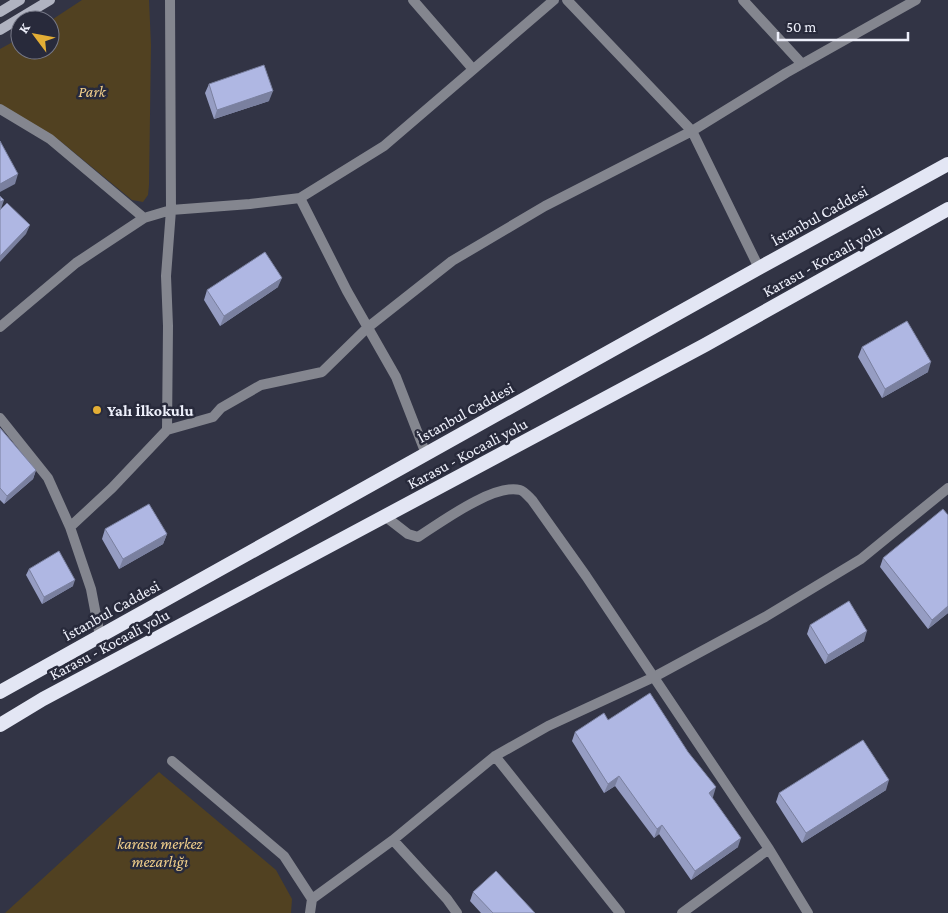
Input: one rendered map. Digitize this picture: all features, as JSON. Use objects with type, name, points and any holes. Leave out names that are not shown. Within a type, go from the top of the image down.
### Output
[{"type":"highway","name":"İstanbul Caddesi","points":[[0,692],[948,164]]},
{"type":"highway","name":"Karasu - Kocaali yolu","points":[[0,725],[43,699],[714,340],[948,209]]},
{"type":"main road","points":[[0,12],[20,0]]},
{"type":"main road","points":[[0,30],[50,0]]},
{"type":"street","points":[[167,430],[168,326],[166,276],[171,210],[170,0]]},
{"type":"street","points":[[413,0],[472,68]]},
{"type":"street","points":[[0,327],[76,263],[144,218],[171,210],[300,198],[384,146],[472,68],[554,0]]},
{"type":"street","points":[[567,0],[692,131],[759,268]]},
{"type":"street","points":[[743,0],[802,64]]},
{"type":"street","points":[[70,527],[112,488],[167,430],[213,418],[221,408],[261,386],[322,372],[367,328],[452,261],[545,206],[692,131],[802,64],[916,0]]},
{"type":"street","points":[[0,109],[50,139],[144,218]]},
{"type":"street","points":[[300,198],[347,291],[396,377],[426,454]]},
{"type":"street","points":[[0,418],[48,478],[70,527],[90,589],[100,636]]},
{"type":"street","points":[[386,517],[408,534],[418,537],[481,498],[506,489],[521,490],[532,500],[769,849],[808,913]]},
{"type":"street","points":[[312,899],[393,840],[495,756],[548,726],[654,677],[765,617],[861,560],[947,492]]},
{"type":"street","points":[[495,756],[620,913]]},
{"type":"street","points":[[172,761],[284,856],[312,899],[310,913]]},
{"type":"street","points":[[393,840],[447,899],[457,913]]},
{"type":"street","points":[[682,913],[769,849]]},
{"type":"green space","name":"Park","points":[[82,0],[149,0],[151,45],[149,185],[148,195],[143,202],[132,200],[59,140],[0,104],[0,49],[10,44],[10,60],[60,60],[60,14]]},
{"type":"green space","name":"karasu merkez mezarlığı","points":[[159,772],[276,870],[292,899],[291,913],[5,913]]},
{"type":"building","points":[[264,65],[273,91],[217,110],[209,84]]},
{"type":"building","points":[[0,141],[18,174],[0,184]]},
{"type":"building","points":[[7,203],[30,225],[0,256],[0,210]]},
{"type":"building","points":[[265,252],[282,278],[224,316],[207,290]]},
{"type":"building","points":[[907,321],[931,362],[885,389],[862,347]]},
{"type":"building","points":[[0,428],[36,470],[7,496],[0,488]]},
{"type":"building","points":[[149,504],[167,534],[123,559],[105,529]]},
{"type":"building","points":[[943,509],[948,515],[948,606],[932,620],[883,558]]},
{"type":"building","points":[[59,551],[75,580],[44,597],[29,569]]},
{"type":"building","points":[[849,601],[867,631],[828,655],[810,625]]},
{"type":"building","points":[[650,693],[688,752],[716,787],[709,793],[741,838],[695,871],[662,825],[657,829],[619,776],[608,784],[575,732],[604,713],[608,720]]},
{"type":"building","points":[[863,740],[889,780],[806,833],[779,793]]},
{"type":"building","points":[[496,871],[535,913],[493,913],[473,892]]},
{"type":"place","name":"Yalı İlkokulu","points":[[97,410]]}]
